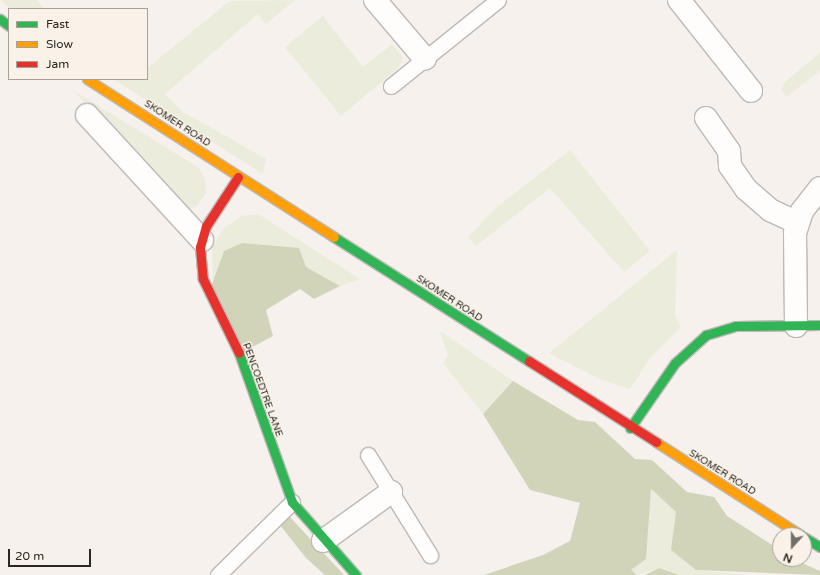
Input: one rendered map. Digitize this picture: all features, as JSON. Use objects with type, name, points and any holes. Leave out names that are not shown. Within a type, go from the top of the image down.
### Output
[{"type":"street","points":[[375,0],[425,59]]},
{"type":"street","points":[[679,0],[751,91]]},
{"type":"street","points":[[0,19],[8,25]]},
{"type":"street","name":"SKOMER ROAD","points":[[90,80],[238,177],[787,527]]},
{"type":"street","points":[[87,115],[202,240]]},
{"type":"street","points":[[706,118],[729,151],[730,166],[746,188],[770,210],[798,223]]},
{"type":"street","name":"PENCOEDTRE LANE","points":[[238,177],[214,211],[202,240],[200,262],[203,279],[240,356],[292,502],[323,541],[356,575]]},
{"type":"street","points":[[796,326],[794,245],[798,223],[809,198],[820,188]]},
{"type":"street","points":[[630,428],[675,363],[706,335],[736,326],[820,325]]},
{"type":"street","points":[[323,541],[391,492]]},
{"type":"lane","points":[[392,86],[498,0]]},
{"type":"lane","points":[[368,455],[430,555]]},
{"type":"lane","points":[[218,575],[292,502]]},
{"type":"green space","points":[[0,0],[37,0],[43,8],[10,8]]},
{"type":"green space","points":[[295,0],[266,24],[258,14],[165,94],[180,110],[266,159],[263,174],[115,80],[148,80],[148,67],[230,1]]},
{"type":"green space","points":[[323,16],[363,67],[392,44],[403,58],[398,68],[341,116],[285,47]]},
{"type":"green space","points":[[820,53],[820,71],[786,97],[781,89],[786,81]]},
{"type":"green space","points":[[73,90],[199,168],[205,179],[206,193],[197,206],[187,210],[179,207]]},
{"type":"green space","points":[[570,150],[650,251],[624,272],[550,188],[476,246],[468,237],[497,207]]},
{"type":"green space","points":[[258,214],[360,279],[340,286],[306,267],[213,280],[212,248],[223,229],[241,216]]},
{"type":"green space","points":[[242,243],[299,248],[306,267],[340,286],[314,299],[300,289],[266,310],[273,336],[243,352],[211,287],[224,251]]},
{"type":"green space","points":[[677,250],[675,316],[681,327],[650,358],[630,389],[599,379],[549,353]]},
{"type":"green space","points":[[440,331],[513,381],[483,414],[443,363],[448,355]]},
{"type":"green space","points":[[513,381],[578,420],[595,422],[635,459],[652,460],[687,492],[714,497],[727,516],[772,545],[772,567],[811,567],[820,571],[820,575],[696,570],[671,550],[676,512],[651,489],[646,559],[631,570],[637,575],[484,575],[543,555],[570,541],[580,503],[530,490],[483,414]]},
{"type":"green space","points":[[650,489],[676,512],[696,570],[750,575],[679,575],[659,568],[637,575],[631,570],[646,559]]},
{"type":"green space","points":[[283,517],[290,517],[344,575],[325,575],[306,558],[280,525]]},
{"type":"green space","points":[[659,568],[679,575],[645,575]]},
{"type":"traffic: fast","points":[[0,19],[8,25]]},
{"type":"traffic: fast","points":[[334,237],[529,361]]},
{"type":"traffic: fast","points":[[630,428],[675,363],[706,335],[736,326],[820,325]]},
{"type":"traffic: fast","points":[[239,353],[292,502],[356,575]]},
{"type":"traffic: fast","points":[[812,542],[820,547]]},
{"type":"traffic: slow","points":[[89,80],[334,237]]},
{"type":"traffic: slow","points":[[656,442],[789,527]]},
{"type":"traffic: jam","points":[[238,177],[206,226],[200,247],[203,279],[239,353]]},
{"type":"traffic: jam","points":[[529,361],[656,442]]}]
